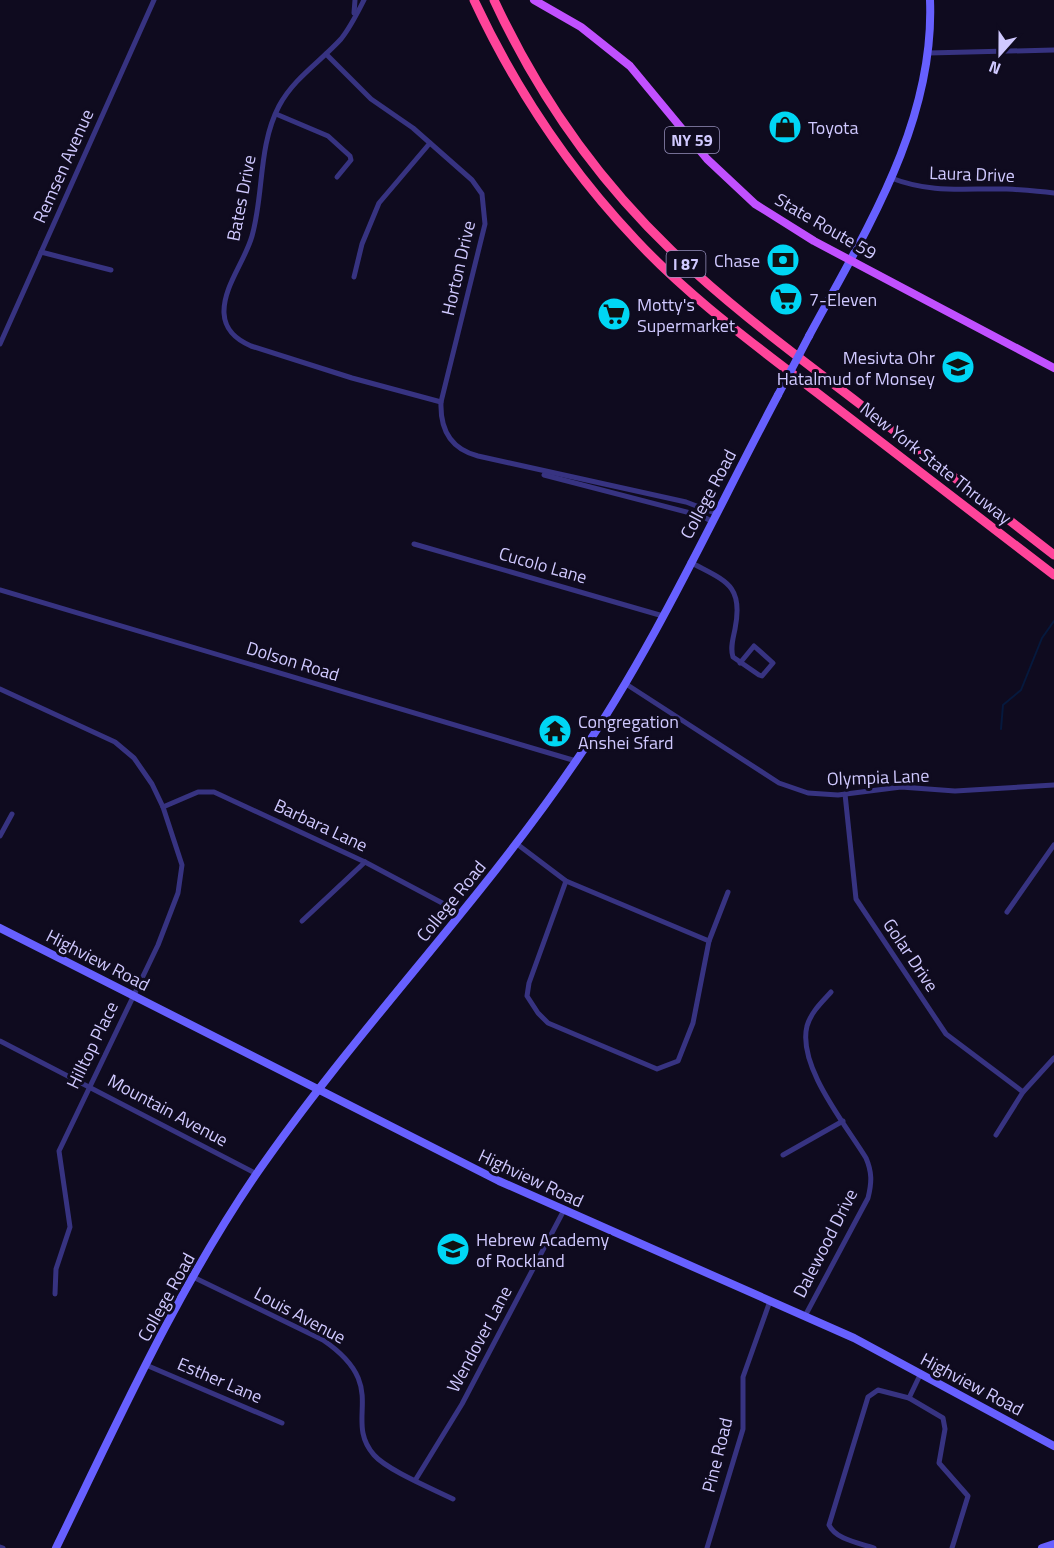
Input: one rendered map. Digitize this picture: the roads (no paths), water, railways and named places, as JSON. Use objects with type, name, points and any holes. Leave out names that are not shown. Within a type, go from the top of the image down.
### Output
[{"type":"highway","name":"New York State Thruway","points":[[474,0],[512,76],[550,134],[604,204],[658,262],[724,321],[1054,575]]},
{"type":"highway","name":"New York State Thruway","points":[[494,0],[528,67],[576,140],[630,207],[670,249],[759,327],[1054,555]]},
{"type":"main road","name":"State Route 59","points":[[534,0],[606,44],[630,66],[707,159],[755,204],[785,225],[1054,368]]},
{"type":"street","name":"Remsen Avenue","points":[[0,344],[154,0]]},
{"type":"street","name":"Bates Drive","points":[[354,15],[355,0]]},
{"type":"street","name":"Bates Drive","points":[[364,0],[347,31],[291,88],[276,114],[267,139],[251,239],[225,301],[224,315],[228,329],[236,340],[352,378],[441,402]]},
{"type":"street","name":"College Road","points":[[56,1548],[146,1365],[193,1277],[257,1174],[317,1090],[517,844],[576,761],[626,684],[891,178],[921,99],[929,53],[930,0]]},
{"type":"street","points":[[929,53],[1054,50]]},
{"type":"street","name":"Horton Drive","points":[[326,54],[371,99],[430,143],[472,180],[482,194],[486,209],[485,224],[441,402],[444,431],[454,445],[470,454],[523,468],[686,502],[715,513]]},
{"type":"street","points":[[276,114],[328,136],[350,156],[351,160],[338,177]]},
{"type":"street","points":[[354,277],[362,244],[379,203],[430,143]]},
{"type":"street","name":"Laura Drive","points":[[891,178],[921,188],[941,190],[1006,189],[1054,193]]},
{"type":"street","points":[[41,252],[111,270]]},
{"type":"street","name":"Horton Drive","points":[[523,468],[565,483],[702,516],[711,521]]},
{"type":"street","name":"Cucolo Lane","points":[[414,544],[663,616]]},
{"type":"street","points":[[690,562],[721,579],[733,590],[739,609],[731,651],[733,657],[740,663],[762,676],[773,663],[754,645],[740,663]]},
{"type":"street","name":"Dolson Road","points":[[0,590],[576,761]]},
{"type":"street","name":"Olympia Lane","points":[[626,684],[779,783],[808,793],[845,794],[902,787],[955,791],[1054,785]]},
{"type":"street","name":"Hilltop Place","points":[[0,689],[115,742],[134,758],[164,807],[182,865],[178,893],[158,945],[59,1151],[70,1227],[56,1269],[55,1294]]},
{"type":"street","name":"Barbara Lane","points":[[164,807],[198,792],[214,792],[365,862],[461,913]]},
{"type":"street","name":"Golar Drive","points":[[845,794],[856,899],[946,1034],[956,1044],[1023,1092]]},
{"type":"street","points":[[0,836],[12,814]]},
{"type":"street","points":[[517,844],[566,881],[709,941]]},
{"type":"street","points":[[1007,912],[1054,845]]},
{"type":"street","points":[[302,921],[365,862]]},
{"type":"street","points":[[566,881],[527,996],[548,1023],[657,1070],[678,1061],[689,1038],[709,941],[728,892]]},
{"type":"street","name":"Highview Road","points":[[0,928],[134,994],[317,1090],[564,1210],[805,1316],[921,1373],[1054,1446]]},
{"type":"street","name":"Dalewood Drive","points":[[805,1316],[868,1198],[871,1184],[872,1171],[866,1158],[809,1062],[806,1041],[811,1016],[831,992]]},
{"type":"street","name":"Mountain Avenue","points":[[0,1041],[257,1174]]},
{"type":"street","points":[[996,1135],[1023,1092],[1054,1058]]},
{"type":"street","points":[[783,1155],[843,1120]]},
{"type":"street","name":"Wendover Lane","points":[[416,1479],[462,1404],[564,1210]]},
{"type":"street","name":"Louis Avenue","points":[[193,1277],[323,1340],[342,1353],[351,1362],[362,1384],[364,1436],[367,1445],[382,1463],[453,1499]]},
{"type":"street","name":"Pine Road","points":[[707,1548],[743,1429],[742,1377],[770,1301]]},
{"type":"street","name":"Esther Lane","points":[[146,1365],[282,1423]]},
{"type":"street","points":[[909,1398],[921,1373]]},
{"type":"street","points":[[874,1548],[846,1539],[832,1531],[829,1525],[868,1397],[878,1390],[909,1398],[943,1418],[945,1430],[939,1463],[968,1497],[952,1548]]},
{"type":"street","points":[[1042,1548],[1054,1544]]},
{"type":"waterway","points":[[1001,729],[1003,705],[1021,690],[1042,638],[1054,621]]},
{"type":"place","name":"Toyota","points":[[785,127]]},
{"type":"place","name":"Chase","points":[[783,260]]},
{"type":"place","name":"7-Eleven","points":[[786,299]]},
{"type":"place","name":"Motty's Supermarket","points":[[614,314]]},
{"type":"place","name":"Mesivta Ohr Hatalmud of Monsey","points":[[958,367]]},
{"type":"place","name":"Congregation Anshei Sfard","points":[[555,731]]},
{"type":"place","name":"Hebrew Academy of Rockland","points":[[453,1249]]}]
